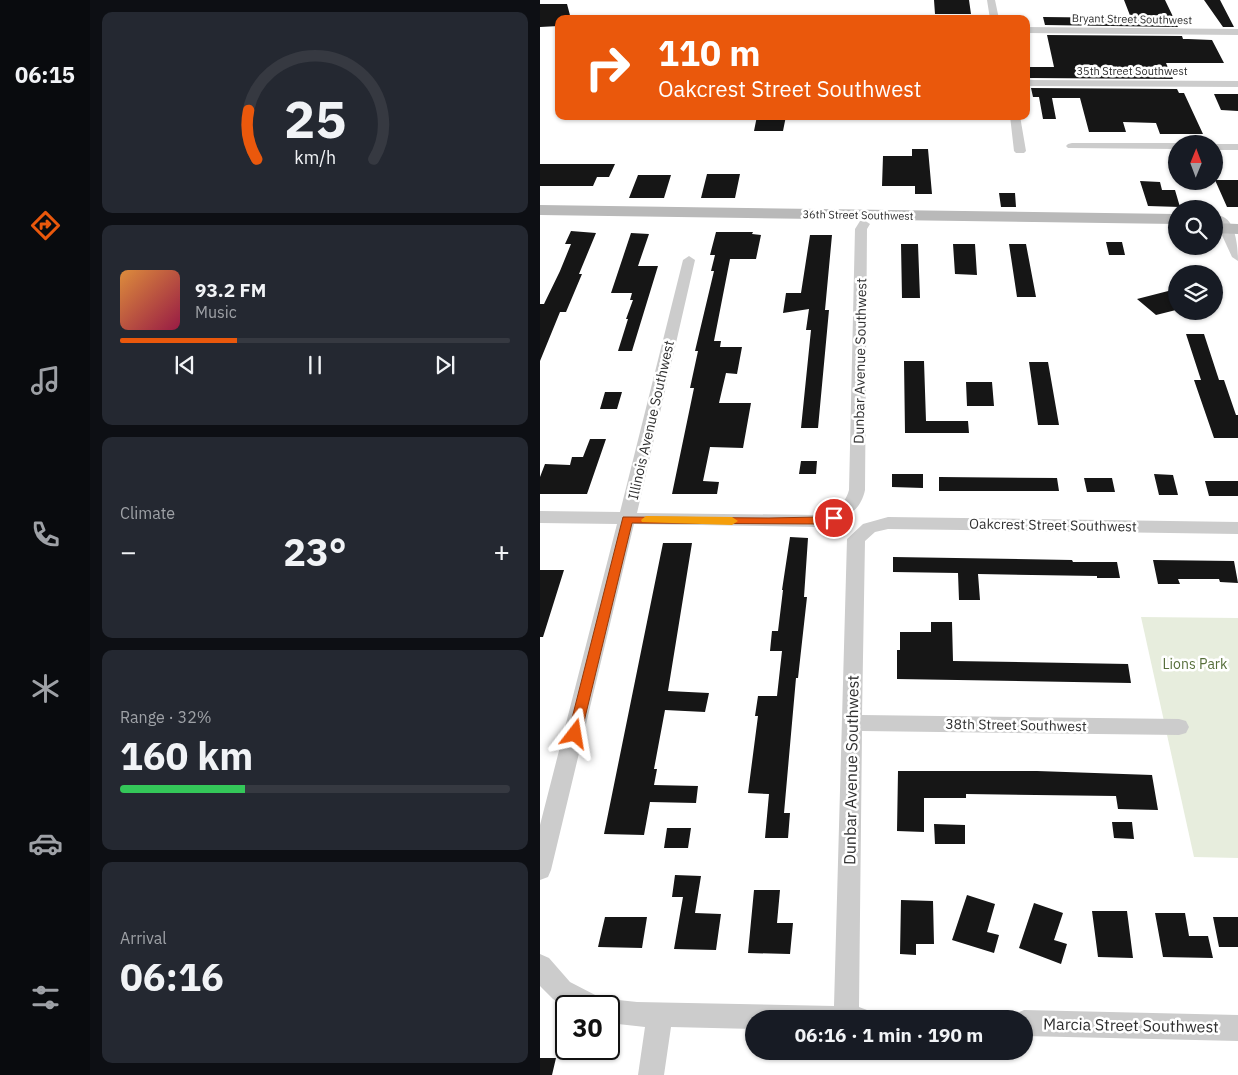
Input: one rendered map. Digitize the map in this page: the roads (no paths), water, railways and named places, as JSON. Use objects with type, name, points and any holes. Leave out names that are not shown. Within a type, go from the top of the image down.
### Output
[{"type":"street","points":[[991,0],[994,15]]},
{"type":"street","name":"Bryant Street Southwest","points":[[1030,30],[1238,32]]},
{"type":"street","name":"35th Street Southwest","points":[[1030,83],[1238,84]]},
{"type":"street","points":[[1016,120],[1020,151]]},
{"type":"street","points":[[1072,146],[1168,146]]},
{"type":"street","points":[[1223,147],[1238,147]]},
{"type":"street","name":"36th Street Southwest","points":[[540,210],[1168,219]]},
{"type":"street","name":"36th Street Southwest","points":[[540,219],[1168,228]]},
{"type":"street","name":"Dunbar Avenue Southwest","points":[[627,519],[819,521],[834,518],[849,509],[856,500],[857,490],[861,229],[864,224]]},
{"type":"street","points":[[1225,224],[1238,257]]},
{"type":"street","name":"Illinois Avenue Southwest","points":[[540,870],[689,260]]},
{"type":"street","points":[[540,517],[627,519]]},
{"type":"street","name":"Oakcrest Street Southwest","points":[[869,528],[888,523],[1238,528]]},
{"type":"street","name":"Dunbar Avenue Southwest","points":[[846,1010],[856,539],[869,528]]},
{"type":"street","name":"38th Street Southwest","points":[[852,722],[1179,727]]},
{"type":"street","points":[[540,966],[549,979],[566,995]]},
{"type":"street","points":[[620,1012],[745,1016]]},
{"type":"street","points":[[651,1075],[660,1014]]},
{"type":"street","name":"Marcia Street Southwest","points":[[1033,1023],[1238,1028]]},
{"type":"park label","name":"Lions Park","points":[[1195,664]]}]
